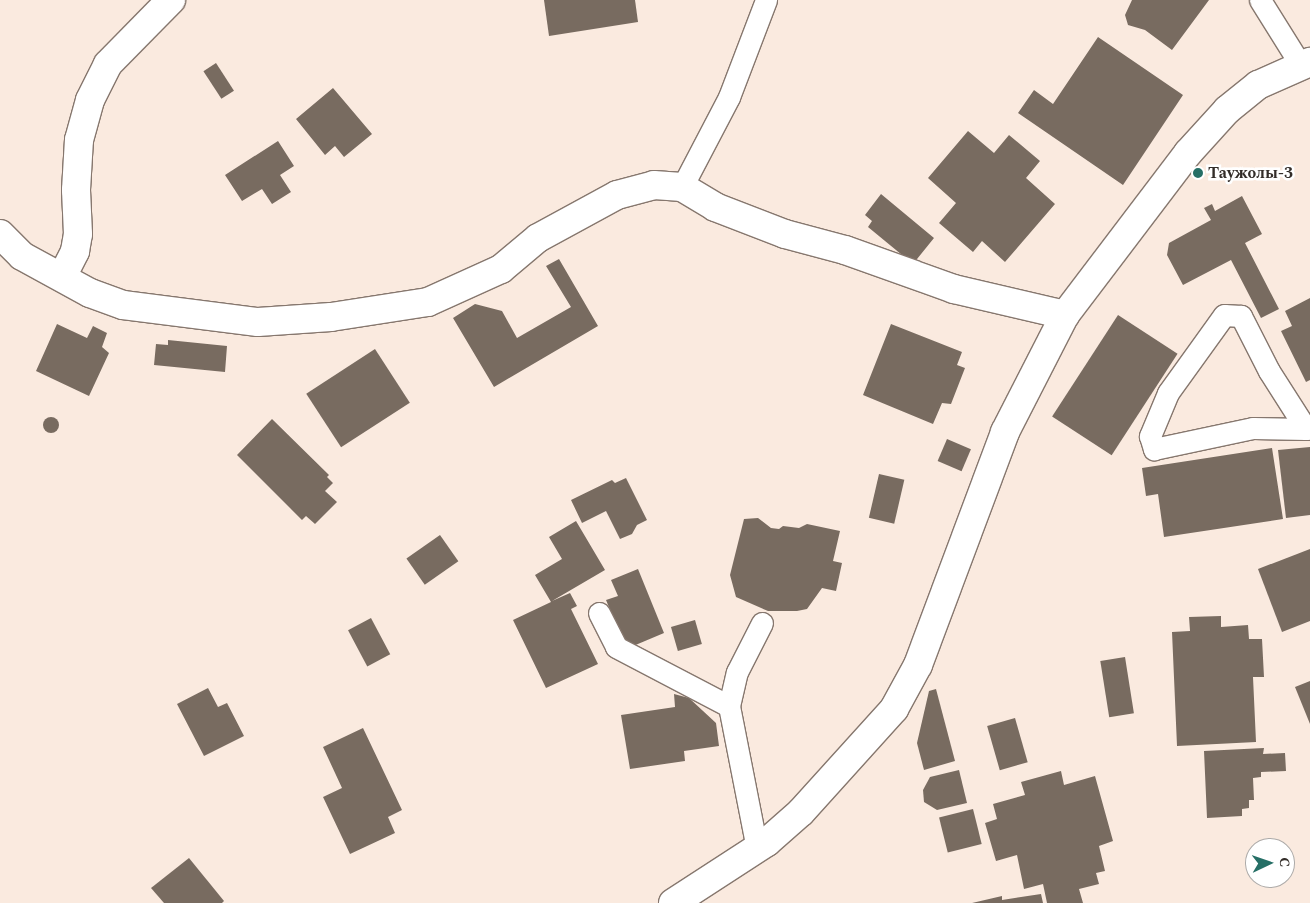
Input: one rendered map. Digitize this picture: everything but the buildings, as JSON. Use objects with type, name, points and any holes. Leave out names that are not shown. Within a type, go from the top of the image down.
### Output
[{"type":"street","points":[[62,277],[75,251],[78,234],[76,190],[79,140],[90,100],[108,64],[171,0]]},
{"type":"street","points":[[673,903],[757,849],[801,812],[894,708],[918,665],[1005,432],[1065,315],[1188,153],[1227,110],[1258,85],[1305,63]]},
{"type":"street","points":[[0,234],[22,256],[90,294],[123,305],[258,322],[376,311],[428,302],[501,269],[538,238],[616,195],[654,185],[682,187],[715,207],[785,234],[845,250],[954,289],[1065,315]]},
{"type":"lane","points":[[682,187],[729,96],[766,0]]},
{"type":"lane","points":[[1260,0],[1305,63]]},
{"type":"lane","points":[[1224,315],[1241,316],[1269,371],[1308,429],[1253,428],[1154,449],[1150,436],[1168,393],[1224,315]]},
{"type":"lane","points":[[598,613],[616,647],[729,706]]},
{"type":"lane","points":[[757,849],[729,706],[737,672],[762,623]]},
{"type":"place","name":"Таужолы-3","points":[[1198,173]]}]
